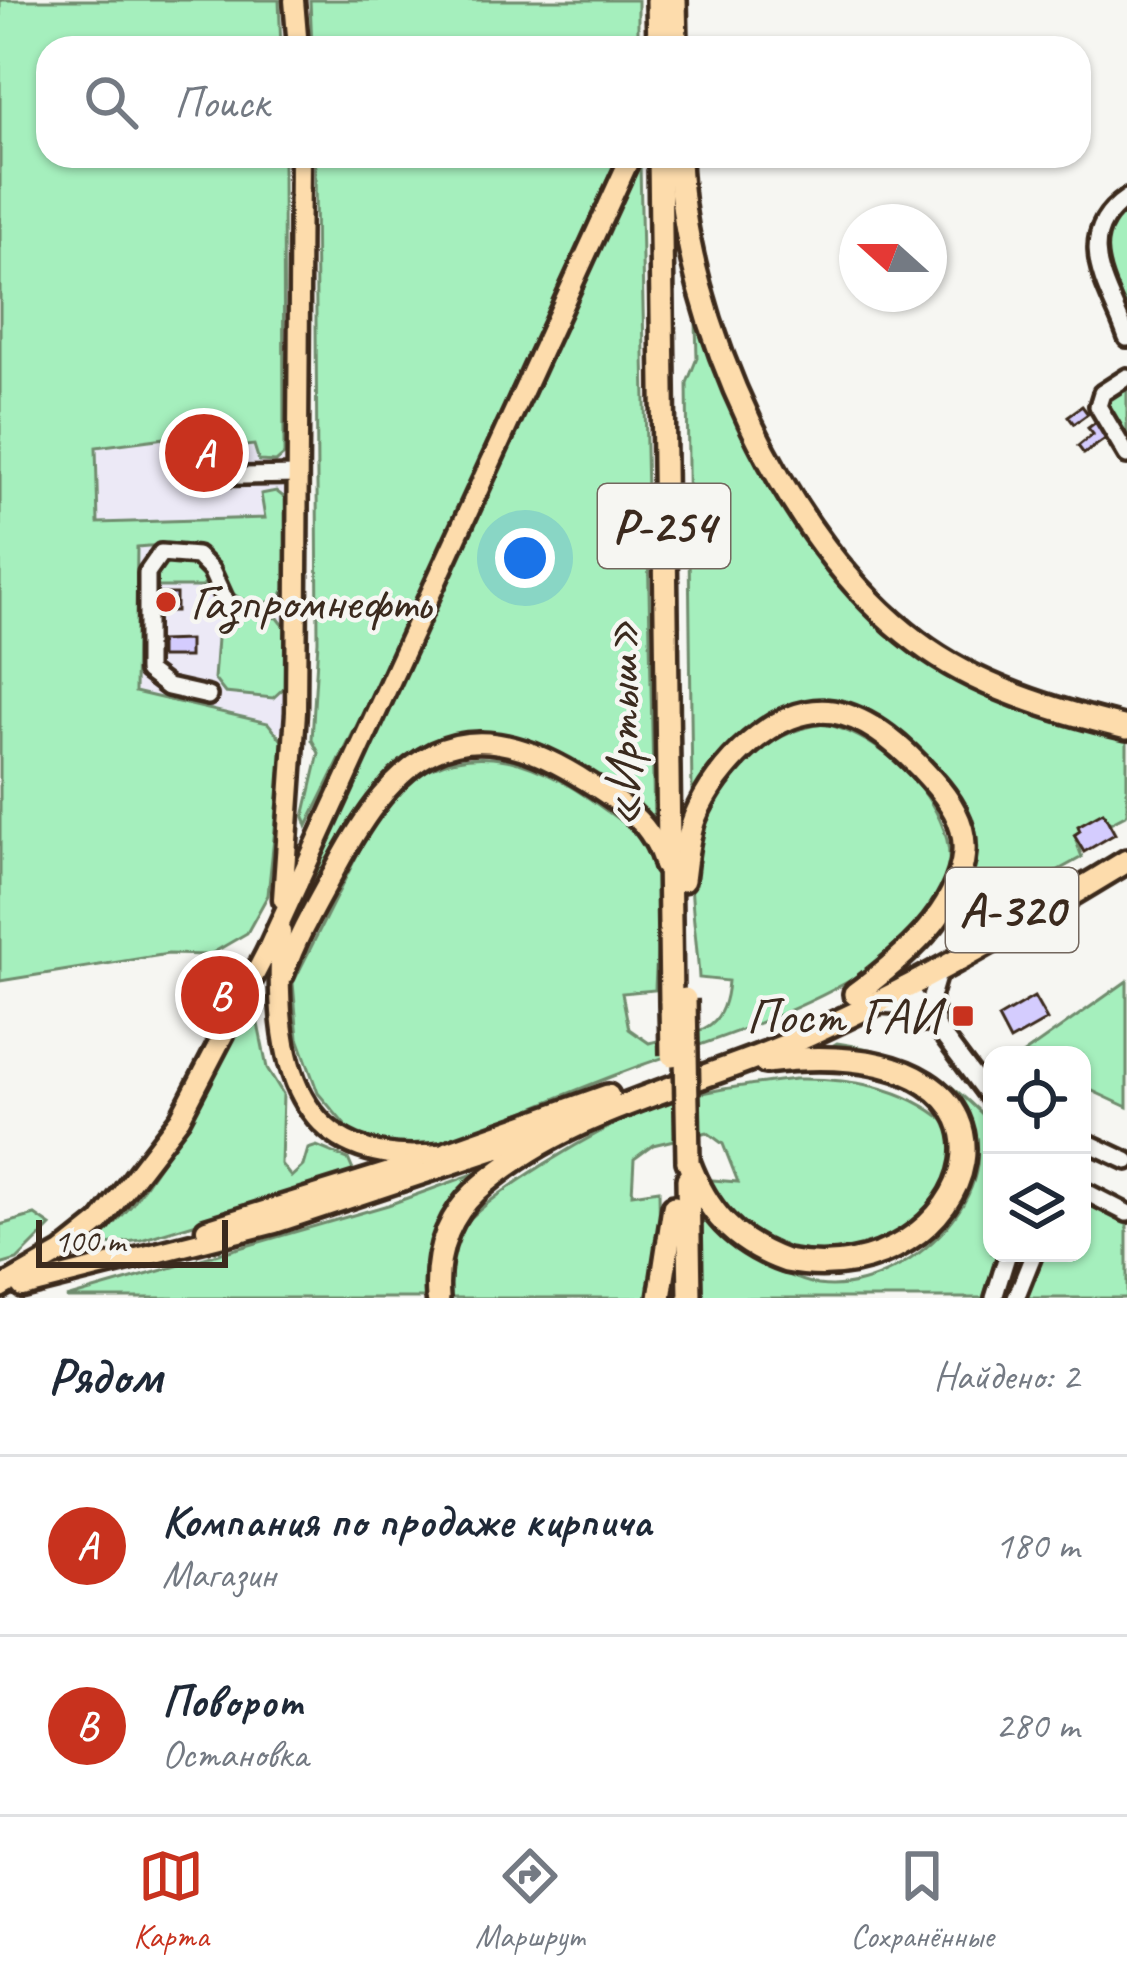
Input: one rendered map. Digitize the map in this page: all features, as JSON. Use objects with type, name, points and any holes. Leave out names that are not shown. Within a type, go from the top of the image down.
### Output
[{"type":"highway","points":[[656,0],[656,36]]},
{"type":"highway","points":[[671,0],[672,36]]},
{"type":"highway","name":"«Иртыш»","points":[[660,168],[681,1163]]},
{"type":"highway","name":"«Иртыш»","points":[[675,168],[676,888]]},
{"type":"highway","points":[[677,168],[686,242],[716,339],[777,469],[842,564],[902,630],[938,657],[1019,694],[1127,728]]},
{"type":"highway","points":[[439,1298],[442,1245],[464,1203],[502,1171],[594,1116],[710,1074],[858,1001],[922,935],[948,898],[964,853],[961,825],[946,797],[874,729],[837,712],[813,712],[762,735],[719,778],[697,812],[676,888]]},
{"type":"highway","name":"А-320","points":[[858,1001],[1127,848]]},
{"type":"highway","name":"А-320","points":[[902,979],[945,963],[1127,861]]},
{"type":"highway","points":[[448,1153],[858,1001]]},
{"type":"highway","points":[[681,1163],[708,1207],[738,1237],[784,1261],[836,1274],[875,1270],[908,1253],[945,1215],[966,1175],[966,1140],[957,1119],[941,1101],[905,1079],[849,1063],[808,1059],[710,1074]]},
{"type":"highway","name":"Р-254","points":[[675,1298],[674,1207],[681,1163]]},
{"type":"highway","name":"Р-254","points":[[681,1163],[690,1298]]},
{"type":"highway","points":[[660,1298],[674,1207]]},
{"type":"main road","points":[[294,0],[297,36]]},
{"type":"main road","points":[[300,168],[296,712],[278,995],[288,1064],[307,1102],[329,1128],[385,1158],[448,1153]]},
{"type":"main road","points":[[0,1290],[61,1253],[134,1184],[181,1118],[281,916],[625,168]]},
{"type":"main road","points":[[278,995],[299,938],[370,806],[406,767],[448,748],[495,744],[528,751],[611,796],[657,842],[676,888]]},
{"type":"main road","points":[[0,1290],[339,1204],[594,1116]]},
{"type":"main road","points":[[22,1287],[448,1153]]},
{"type":"street","points":[[1127,198],[1111,212],[1096,260],[1102,286],[1127,338]]},
{"type":"street","points":[[1127,377],[1102,393],[1098,406],[1127,454]]},
{"type":"street","points":[[196,477],[298,475]]},
{"type":"street","points":[[208,696],[154,681],[147,671],[146,573],[152,561],[160,553],[196,556],[211,570],[228,607]]},
{"type":"street","points":[[944,1041],[931,997],[945,963]]},
{"type":"street","points":[[902,979],[983,1087]]},
{"type":"street","points":[[858,1001],[897,1005],[944,1041]]},
{"type":"street","points":[[1091,1144],[1127,1162]]},
{"type":"street","points":[[1091,1157],[1127,1162]]},
{"type":"street","points":[[1091,1195],[1127,1214]]},
{"type":"street","points":[[994,1298],[1005,1262]]},
{"type":"street","points":[[1016,1298],[1030,1262]]},
{"type":"shaded area","points":[[212,432],[255,444],[276,462],[284,455],[285,498],[276,491],[266,518],[97,523],[96,446]]},
{"type":"shaded area","points":[[137,546],[198,552],[241,599],[283,594],[286,588],[284,743],[280,732],[135,692]]},
{"type":"green space","points":[[0,0],[279,0],[280,36],[36,36],[36,168],[283,168],[284,455],[276,462],[259,461],[254,445],[215,449],[211,432],[96,447],[98,523],[265,518],[261,494],[276,491],[285,498],[286,588],[273,601],[241,599],[191,552],[137,547],[135,692],[268,723],[284,743],[268,895],[247,933],[209,955],[168,954],[0,981]]},
{"type":"green space","points":[[310,0],[638,0],[638,36],[312,36]]},
{"type":"green space","points":[[315,168],[613,168],[382,674],[307,826],[304,817],[319,753],[312,740],[318,641]]},
{"type":"green space","points":[[640,168],[654,826],[539,748],[430,748],[389,770],[307,897],[302,894]]},
{"type":"green space","points":[[1127,200],[1127,305],[1114,300],[1103,242],[1118,203]]},
{"type":"green space","points":[[696,322],[733,413],[785,509],[849,596],[885,632],[922,661],[995,699],[1127,741],[1127,814],[1076,841],[1082,857],[993,906],[944,925],[973,850],[927,766],[816,703],[692,795],[687,383],[697,358]]},
{"type":"green space","points":[[1127,384],[1127,442],[1103,400]]},
{"type":"green space","points":[[173,558],[194,561],[207,582],[202,587],[148,587],[162,562]]},
{"type":"green space","points":[[237,614],[278,618],[288,631],[286,686],[273,698],[225,693],[214,679],[218,625]]},
{"type":"green space","points":[[825,724],[860,737],[893,759],[920,788],[940,820],[949,869],[932,912],[896,950],[791,1010],[437,1146],[407,1151],[355,1137],[318,1093],[298,1038],[293,983],[383,803],[410,780],[465,758],[520,764],[576,790],[640,838],[654,861],[659,892],[655,990],[622,993],[629,1029],[649,1043],[704,1028],[720,1013],[725,999],[728,981],[699,978],[693,911],[693,845],[709,803],[761,749],[804,728]]},
{"type":"green space","points":[[1127,981],[1127,1107],[1091,1090],[1091,1046],[1035,1046]]},
{"type":"green space","points":[[256,1014],[267,1068],[283,1094],[281,1164],[291,1177],[303,1166],[308,1149],[317,1146],[348,1159],[355,1175],[141,1240],[93,1247],[131,1206],[173,1145],[246,1015]]},
{"type":"green space","points":[[837,1043],[903,1059],[938,1077],[983,1115],[983,1262],[995,1262],[983,1298],[700,1298],[700,1217],[741,1249],[785,1274],[818,1285],[855,1283],[892,1270],[925,1248],[953,1219],[971,1187],[977,1154],[968,1122],[941,1094],[823,1051]]},
{"type":"green space","points":[[795,1079],[875,1087],[913,1100],[947,1123],[958,1158],[926,1226],[823,1265],[739,1230],[700,1179],[738,1182],[723,1144],[707,1132],[653,1145],[634,1159],[632,1194],[659,1190],[660,1254],[648,1298],[445,1298],[449,1257],[457,1235],[489,1202],[545,1164],[649,1108],[703,1093]]},
{"type":"green space","points":[[512,1160],[446,1215],[430,1250],[426,1298],[66,1298],[388,1205]]},
{"type":"green space","points":[[1091,1184],[1127,1202],[1127,1298],[1012,1298],[1026,1262],[1091,1262]]},
{"type":"green space","points":[[35,1215],[51,1226],[17,1260],[0,1265],[0,1225]]},
{"type":"building","points":[[1082,406],[1088,414],[1074,424],[1068,416]]},
{"type":"building","points":[[1096,422],[1108,437],[1084,454],[1078,446],[1093,434],[1088,428]]},
{"type":"building","name":"Газпромнефть","points":[[156,594],[176,594],[176,611],[156,611]]},
{"type":"building","points":[[189,640],[189,657],[160,657],[160,641]]},
{"type":"building","points":[[1103,812],[1115,834],[1084,852],[1074,835],[1080,831],[1078,826]]},
{"type":"building","points":[[1034,997],[1047,1020],[1010,1041],[998,1018]]},
{"type":"place","name":"Компания по продаже кирпича","points":[[204,453]]},
{"type":"place","name":"Газпромнефть","points":[[166,602]]},
{"type":"place","name":"Поворот","points":[[220,995]]},
{"type":"place","name":"Пост ГАИ","points":[[963,1016]]}]
